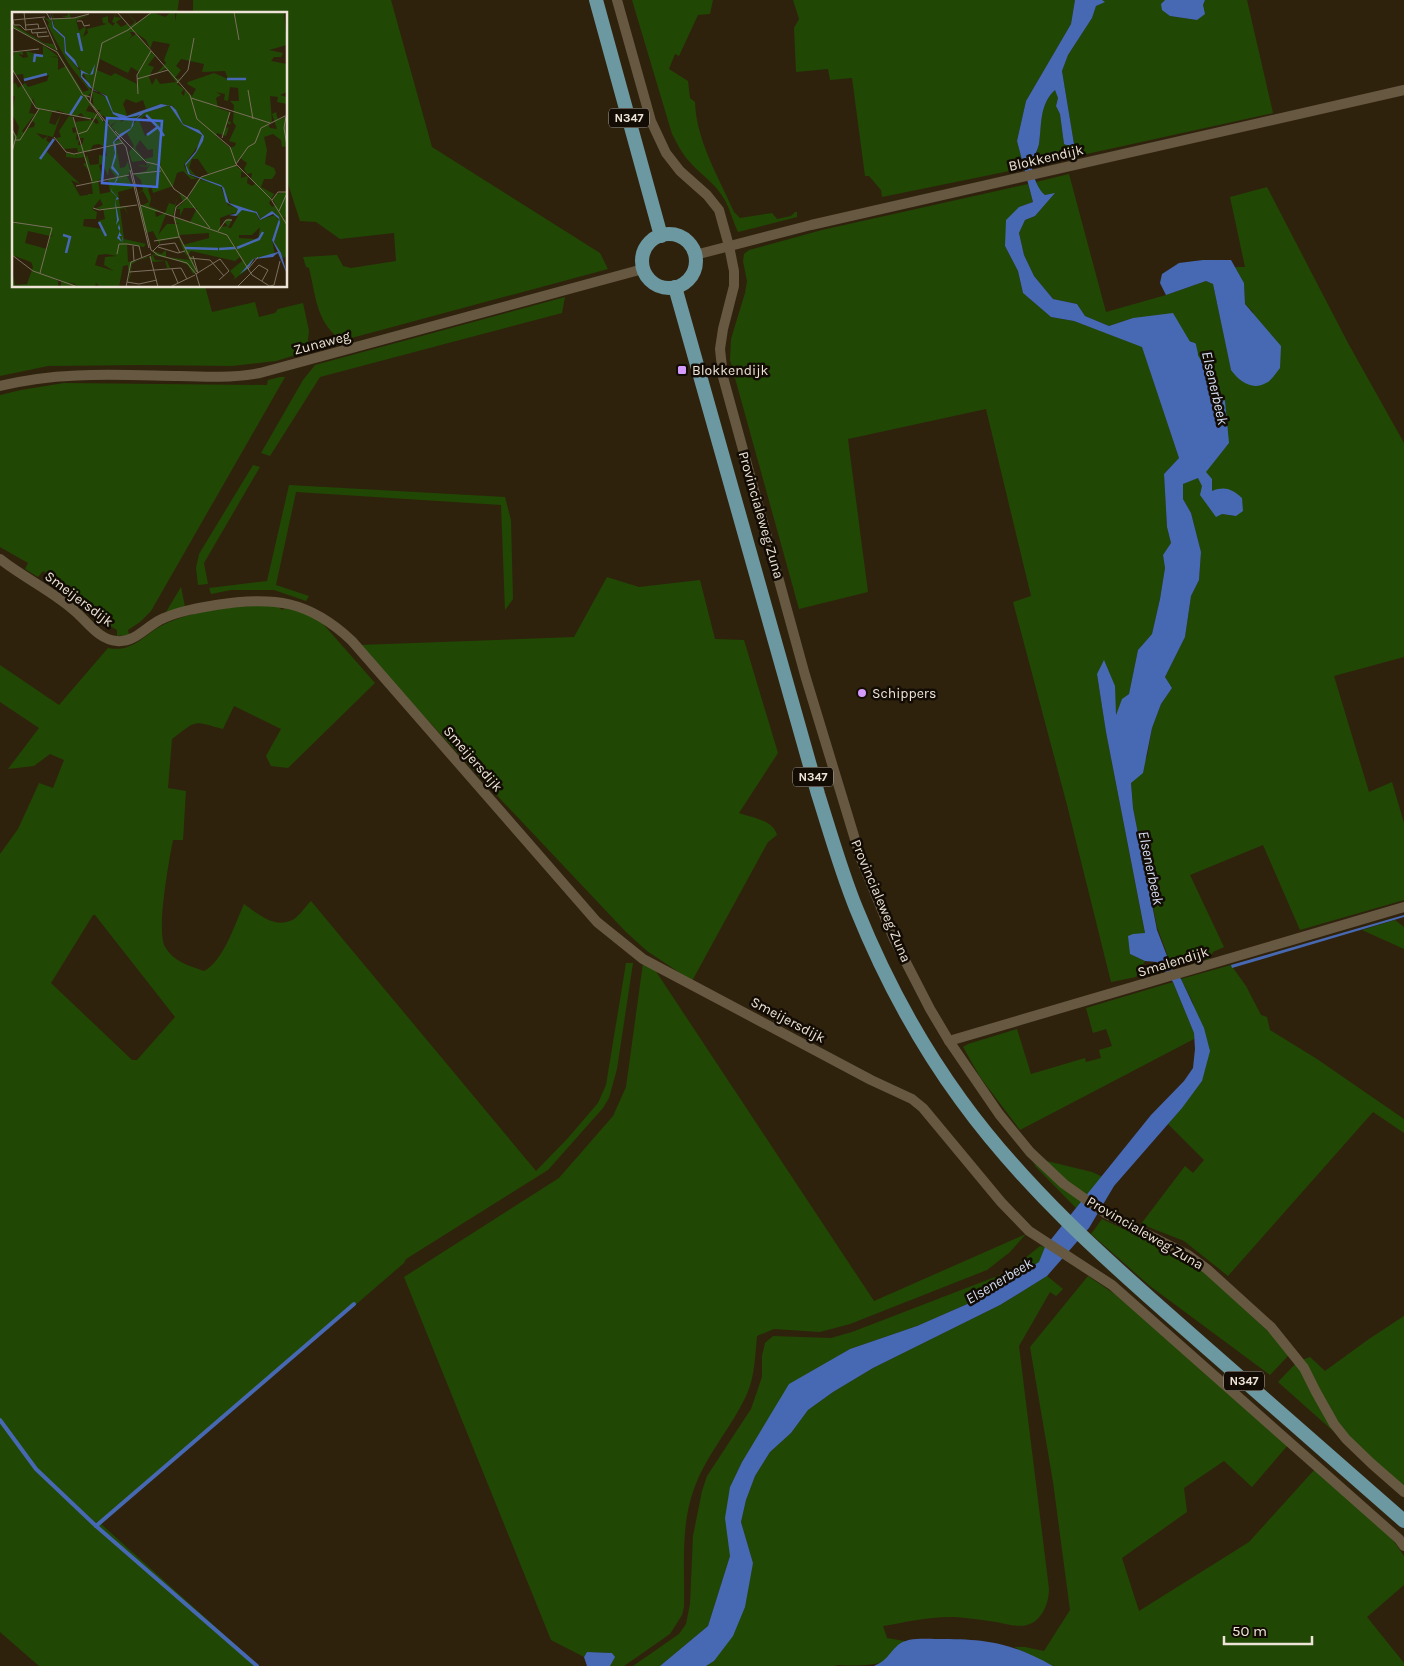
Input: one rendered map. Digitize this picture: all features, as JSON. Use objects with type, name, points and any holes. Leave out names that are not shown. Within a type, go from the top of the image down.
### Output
[{"type":"main road","name":"N347","points":[[596,0],[661,236]]},
{"type":"main road","points":[[674,235],[684,239],[691,246],[695,255],[693,273],[685,283],[675,287],[659,286],[648,279],[643,269],[642,258],[644,250],[650,242],[661,236],[674,235]]},
{"type":"main road","name":"Provincialeweg Zuna","points":[[675,287],[818,794],[856,907],[880,962],[923,1043],[985,1132],[1060,1215],[1404,1521]]},
{"type":"street","name":"Provincialeweg Zuna","points":[[617,0],[651,121],[666,153],[680,171],[707,195],[719,210],[734,271],[734,286],[720,349],[723,377],[805,676],[861,859],[894,939],[930,1009],[949,1041],[999,1114],[1030,1152],[1064,1184],[1105,1213],[1188,1255],[1272,1327],[1304,1368],[1334,1424],[1372,1464],[1404,1492]]},
{"type":"street","name":"Blokkendijk","points":[[695,255],[811,225],[1025,178],[1404,90]]},
{"type":"street","name":"Zunaweg","points":[[0,386],[30,379],[67,375],[228,377],[260,373],[643,269]]},
{"type":"street","name":"Smeijersdijk","points":[[0,559],[68,605],[104,637],[118,641],[133,638],[165,617],[216,605],[262,600],[287,603],[310,610],[338,629],[352,642],[597,922],[643,959],[871,1080],[912,1099],[923,1108],[1001,1202],[1029,1231],[1112,1285],[1399,1539],[1404,1546]]},
{"type":"street","name":"Smalendijk","points":[[949,1041],[1404,907]]},
{"type":"green space","points":[[0,0],[179,0],[177,12],[12,12],[12,288],[206,288],[212,312],[255,302],[259,317],[275,313],[278,309],[303,303],[309,331],[307,347],[302,353],[276,361],[232,366],[48,366],[0,376]]},
{"type":"green space","points":[[193,0],[391,0],[432,147],[600,253],[608,269],[344,340],[342,343],[333,337],[334,334],[323,320],[317,304],[309,268],[306,267],[303,257],[337,255],[343,266],[351,268],[396,261],[394,233],[340,239],[316,222],[300,221],[288,184],[288,12],[193,12]]},
{"type":"green space","points":[[632,0],[713,0],[710,14],[698,15],[679,56],[675,54],[669,69],[688,81],[690,98],[695,102],[696,116],[704,145],[734,212],[740,218],[772,213],[777,219],[791,216],[795,212],[797,212],[797,217],[738,232],[722,195],[695,168],[672,134]]},
{"type":"green space","points":[[793,0],[1075,0],[1071,24],[1026,101],[1017,141],[1024,168],[882,197],[881,190],[869,176],[865,176],[852,78],[830,80],[828,69],[796,72],[794,28],[799,19]]},
{"type":"green space","points":[[1102,0],[1165,0],[1161,4],[1170,16],[1197,20],[1205,0],[1247,0],[1273,113],[1032,166],[1038,146],[1044,108],[1055,89],[1058,98],[1056,106],[1060,114],[1064,144],[1074,144],[1062,71],[1068,55],[1092,18],[1096,6],[1104,2]]},
{"type":"green space","points":[[1069,174],[1106,312],[1166,295],[1206,281],[1213,284],[1231,370],[1253,312],[1245,304],[1244,283],[1235,267],[1245,267],[1230,197],[1267,187],[1348,343],[1404,443],[1404,657],[1334,676],[1369,792],[1392,782],[1404,823],[1404,900],[1300,930],[1263,845],[1190,875],[1224,947],[1213,952],[1210,959],[1189,962],[1178,959],[1171,965],[1157,927],[1133,808],[1131,783],[1147,757],[1152,728],[1161,704],[1172,688],[1165,677],[1185,637],[1191,596],[1199,580],[1201,552],[1191,513],[1183,499],[1183,484],[1198,477],[1222,514],[1236,516],[1212,491],[1205,472],[1229,443],[1133,318],[1109,326],[1085,316],[1077,304],[1053,299],[1034,276],[1024,255],[1019,233],[1025,220],[1035,216],[1054,194],[1045,195],[1040,192],[1036,182]]},
{"type":"green space","points":[[1028,184],[1033,202],[1019,207],[1005,246],[1018,271],[1023,293],[1051,317],[1074,321],[1142,346],[1179,458],[1164,474],[1167,527],[1171,543],[1163,555],[1165,568],[1152,634],[1138,650],[1129,694],[1122,700],[1115,717],[1097,674],[1106,732],[1145,934],[1133,934],[1130,954],[1145,961],[1136,977],[1111,982],[1067,805],[1013,602],[1031,596],[986,409],[848,439],[868,592],[799,609],[730,360],[731,339],[747,281],[743,261],[744,254],[749,250],[822,230]]},
{"type":"green space","points":[[565,297],[562,313],[320,377],[270,456],[261,453],[303,380],[315,365]]},
{"type":"green space","points":[[285,377],[151,611],[128,630],[129,635],[117,636],[117,630],[102,619],[73,590],[43,571],[38,577],[25,569],[28,563],[0,547],[0,395],[64,383],[267,385],[268,380]]},
{"type":"green space","points":[[253,465],[260,467],[204,563],[208,584],[198,585],[196,568],[199,554]]},
{"type":"green space","points":[[289,485],[505,497],[511,520],[513,599],[505,610],[501,505],[296,492],[276,585],[309,596],[306,601],[274,590],[231,590],[211,594],[209,588],[267,581]]},
{"type":"green space","points":[[607,577],[639,587],[700,580],[715,639],[744,640],[778,753],[739,813],[767,823],[775,830],[777,835],[768,842],[692,981],[647,951],[626,932],[489,787],[359,645],[574,637]]},
{"type":"green space","points":[[181,587],[185,607],[166,612]]},
{"type":"green space","points":[[276,605],[282,610],[290,606],[313,616],[324,625],[375,683],[288,768],[271,766],[266,756],[281,729],[234,706],[223,729],[200,723],[191,725],[172,739],[168,788],[186,791],[183,840],[173,840],[164,895],[162,926],[165,947],[168,952],[182,962],[204,971],[217,960],[223,951],[244,904],[268,919],[281,923],[294,919],[311,901],[536,1171],[598,1103],[606,1085],[626,963],[633,963],[617,1069],[609,1098],[603,1108],[548,1170],[406,1259],[404,1263],[101,1524],[259,1666],[39,1666],[0,1632],[0,854],[18,829],[39,783],[53,788],[64,760],[50,754],[34,766],[8,769],[39,728],[0,702],[0,665],[59,705],[108,648],[117,649],[131,646],[163,625],[189,615],[218,609]],"holes":[[[93,915],[95,915],[175,1017],[137,1060],[132,1060],[51,983]]]},
{"type":"green space","points":[[1395,920],[1404,927],[1404,949],[1362,930]]},
{"type":"green space","points":[[643,963],[655,970],[874,1301],[1026,1234],[1010,1252],[987,1270],[850,1324],[820,1332],[774,1329],[757,1336],[754,1366],[749,1389],[740,1408],[705,1465],[690,1503],[685,1533],[684,1607],[682,1615],[670,1634],[624,1666],[610,1666],[614,1657],[612,1653],[587,1652],[584,1657],[551,1640],[404,1277],[559,1178],[613,1116],[626,1087]]},
{"type":"green space","points":[[1231,965],[1246,986],[1261,1015],[1267,1017],[1270,1030],[1317,1059],[1404,1119],[1404,1133],[1373,1112],[1228,1276],[1184,1241],[1141,1224],[1185,1166],[1193,1173],[1204,1160],[1168,1124],[1202,1081],[1193,1003],[1181,979]]},
{"type":"green space","points":[[1173,982],[1194,1033],[1194,1039],[1020,1130],[980,1077],[963,1047],[1017,1029],[1031,1074],[1085,1058],[1086,1062],[1101,1058],[1099,1050],[1112,1046],[1106,1029],[1093,1033],[1086,1008]]},
{"type":"green space","points":[[1030,1157],[1092,1172],[1103,1177],[1076,1208],[1036,1167]]},
{"type":"green space","points":[[1102,1219],[1186,1258],[1201,1269],[1285,1347],[1289,1355],[1270,1375],[1150,1286],[1091,1234]]},
{"type":"green space","points":[[1040,1246],[1045,1247],[1040,1262],[988,1295],[917,1326],[850,1349],[790,1384],[742,1462],[730,1487],[730,1556],[708,1626],[660,1666],[633,1666],[679,1634],[686,1624],[690,1604],[693,1536],[702,1491],[707,1476],[751,1409],[762,1377],[762,1356],[765,1343],[773,1336],[831,1338],[852,1332],[1008,1272]]},
{"type":"green space","points":[[1047,1276],[1063,1289],[1056,1296],[1050,1292],[1019,1346],[1049,1589],[1048,1600],[1041,1616],[1032,1623],[1022,1626],[976,1619],[936,1617],[883,1626],[887,1638],[905,1641],[885,1661],[875,1664],[834,1666],[706,1666],[714,1661],[753,1563],[741,1522],[746,1500],[755,1476],[770,1452],[791,1433],[808,1410],[833,1392],[873,1368],[1000,1305]]},
{"type":"green space","points":[[1088,1276],[1116,1295],[1288,1445],[1252,1487],[1224,1461],[1184,1488],[1187,1512],[1122,1558],[1139,1611],[1249,1542],[1315,1469],[1391,1537],[1404,1556],[1404,1585],[1367,1617],[1404,1663],[1404,1666],[1053,1666],[1014,1647],[1044,1651],[1070,1610],[1053,1482],[1030,1347]]},
{"type":"green space","points":[[1404,1316],[1404,1486],[1341,1438],[1278,1382],[1297,1362],[1310,1357],[1325,1371]]},
{"type":"water","points":[[1075,0],[1102,0],[1105,2],[1096,6],[1092,18],[1068,55],[1062,71],[1074,144],[1069,146],[1064,144],[1060,114],[1056,106],[1058,98],[1055,90],[1044,108],[1039,144],[1032,167],[1036,182],[1042,193],[1045,195],[1055,193],[1035,216],[1025,220],[1019,233],[1024,255],[1034,276],[1053,299],[1077,304],[1085,316],[1109,326],[1133,318],[1173,313],[1225,401],[1229,443],[1206,472],[1212,479],[1212,491],[1228,489],[1242,498],[1243,511],[1236,516],[1222,514],[1216,517],[1200,495],[1202,486],[1198,478],[1183,484],[1183,499],[1191,513],[1201,552],[1199,580],[1191,596],[1185,637],[1165,677],[1172,688],[1161,704],[1152,728],[1143,773],[1131,783],[1133,808],[1157,930],[1172,969],[1181,979],[1204,1028],[1210,1051],[1202,1081],[1182,1108],[1114,1186],[1089,1228],[1047,1276],[1000,1305],[873,1368],[833,1392],[808,1410],[791,1433],[770,1452],[755,1476],[746,1500],[741,1522],[753,1563],[745,1607],[733,1636],[714,1661],[706,1666],[660,1666],[708,1626],[730,1556],[725,1518],[730,1487],[742,1462],[789,1384],[850,1349],[917,1326],[988,1295],[1039,1262],[1045,1247],[1151,1115],[1184,1081],[1193,1068],[1194,1033],[1173,982],[1157,962],[1145,961],[1130,954],[1128,936],[1145,933],[1106,732],[1097,674],[1104,660],[1115,686],[1116,715],[1122,699],[1129,694],[1138,650],[1152,634],[1165,568],[1163,555],[1171,543],[1167,527],[1164,474],[1179,458],[1142,347],[1074,321],[1051,317],[1023,293],[1018,271],[1005,246],[1006,220],[1019,207],[1033,202],[1017,141],[1026,101],[1071,24]]},
{"type":"water","points":[[1165,0],[1205,0],[1203,5],[1205,14],[1197,20],[1170,16],[1162,10],[1161,4]]},
{"type":"water","points":[[1203,260],[1231,260],[1244,283],[1245,304],[1281,346],[1280,368],[1272,379],[1266,383],[1256,386],[1246,384],[1231,370],[1213,284],[1206,281],[1166,295],[1160,283],[1162,274],[1179,263]]},
{"type":"water","points":[[1404,915],[1404,917],[1232,968],[1231,965]]},
{"type":"water","points":[[917,1639],[969,1640],[1010,1647],[1053,1666],[874,1666],[885,1659],[902,1642]]},
{"type":"water","points":[[587,1652],[612,1653],[615,1657],[610,1666],[587,1666],[584,1657]]},
{"type":"waterway","name":"Elsenerbeek","points":[[1188,343],[1194,345],[1196,354]]},
{"type":"waterway","points":[[0,1420],[36,1469],[96,1526],[354,1304]]},
{"type":"waterway","points":[[96,1526],[257,1666]]},
{"type":"place","name":"Blokkendijk","points":[[682,370]]},
{"type":"place","name":"Schippers","points":[[862,693]]}]
